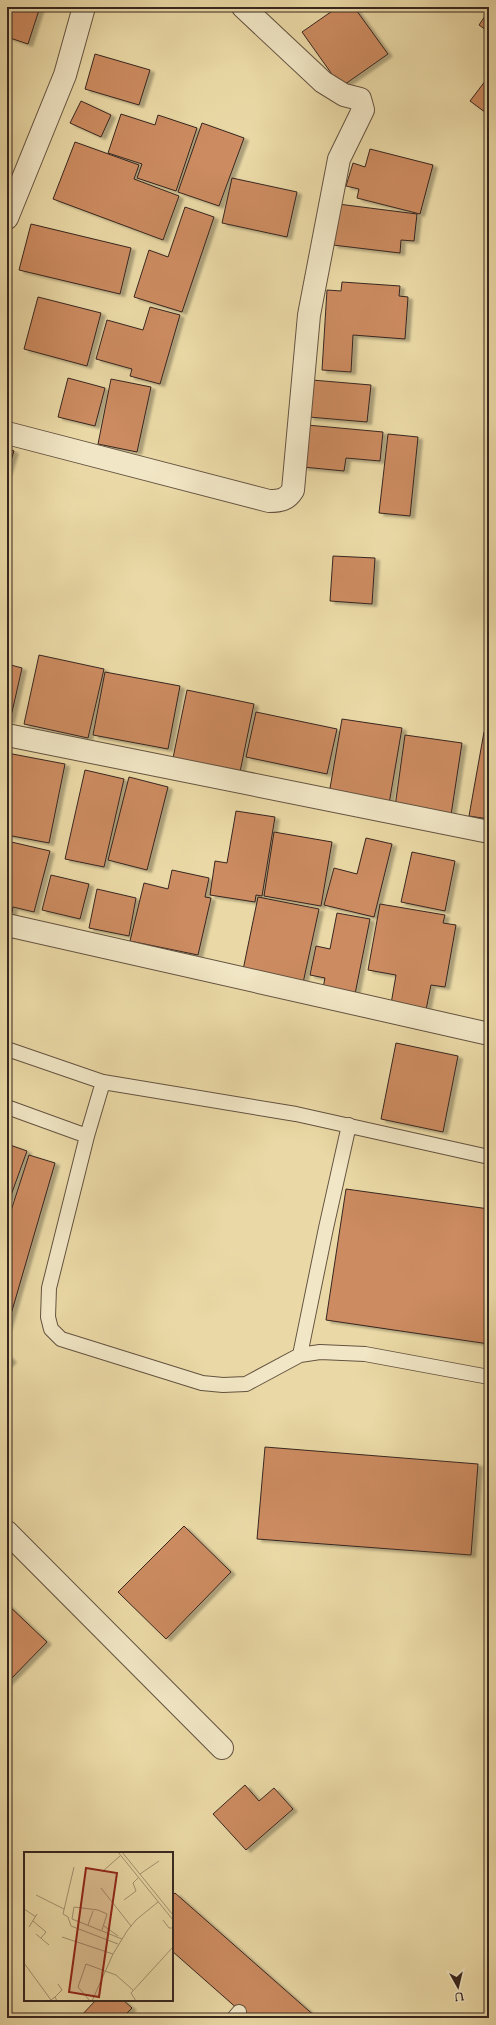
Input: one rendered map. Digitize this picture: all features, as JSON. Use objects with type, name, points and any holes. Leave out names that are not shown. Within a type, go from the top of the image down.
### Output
[{"type":"street","points":[[7,218],[65,75],[84,7]]},
{"type":"street","points":[[7,433],[269,501],[282,500],[289,497],[293,490],[309,314],[339,159],[363,110],[360,99],[344,95],[323,82],[243,7]]},
{"type":"street","points":[[7,735],[489,832]]},
{"type":"street","points":[[7,925],[489,1034]]},
{"type":"street","points":[[7,1532],[222,1748]]},
{"type":"lane","points":[[7,1049],[103,1082],[296,1114],[489,1156]]},
{"type":"lane","points":[[103,1082],[87,1136],[49,1288],[48,1317],[51,1329],[61,1339],[187,1378],[223,1385],[246,1384],[300,1355],[320,1352],[365,1354],[489,1377]]},
{"type":"lane","points":[[7,1107],[87,1136]]},
{"type":"lane","points":[[300,1355],[349,1125]]},
{"type":"building","points":[[7,7],[40,7],[28,44],[7,37]]},
{"type":"building","points":[[338,7],[354,7],[388,54],[341,87],[302,32]]},
{"type":"building","points":[[489,10],[489,32],[479,25]]},
{"type":"building","points":[[95,54],[150,70],[139,105],[85,89]]},
{"type":"building","points":[[489,76],[489,115],[470,101]]},
{"type":"building","points":[[81,101],[111,115],[101,137],[70,123]]},
{"type":"building","points":[[121,114],[155,125],[158,115],[197,128],[176,191],[137,178],[142,164],[108,153]]},
{"type":"building","points":[[202,123],[244,138],[219,206],[178,192]]},
{"type":"building","points":[[75,142],[139,165],[134,179],[179,196],[163,240],[53,199]]},
{"type":"building","points":[[370,149],[433,165],[420,214],[357,198],[359,189],[346,186],[353,163],[365,167]]},
{"type":"building","points":[[232,178],[297,192],[287,237],[222,223]]},
{"type":"building","points":[[338,204],[417,214],[414,241],[401,240],[400,253],[333,245]]},
{"type":"building","points":[[185,207],[214,217],[182,312],[134,297],[149,250],[168,257]]},
{"type":"building","points":[[31,224],[131,248],[120,294],[19,270]]},
{"type":"building","points":[[342,282],[400,286],[399,296],[408,297],[405,339],[353,335],[351,372],[322,370],[327,290],[341,291]]},
{"type":"building","points":[[38,297],[101,313],[87,366],[24,349]]},
{"type":"building","points":[[150,307],[180,315],[160,384],[130,376],[132,369],[96,359],[107,320],[143,330]]},
{"type":"building","points":[[68,378],[105,388],[95,426],[58,417]]},
{"type":"building","points":[[111,379],[151,387],[137,452],[98,444]]},
{"type":"building","points":[[312,380],[371,385],[367,422],[309,417]]},
{"type":"building","points":[[307,425],[383,432],[380,461],[346,458],[344,471],[303,467]]},
{"type":"building","points":[[388,434],[418,437],[410,516],[379,513]]},
{"type":"building","points":[[7,448],[14,451],[7,473]]},
{"type":"building","points":[[333,556],[375,558],[372,604],[330,601]]},
{"type":"building","points":[[39,655],[104,669],[88,738],[24,724]]},
{"type":"building","points":[[7,664],[22,668],[10,721],[7,720]]},
{"type":"building","points":[[105,672],[180,686],[168,749],[93,735]]},
{"type":"building","points":[[187,690],[254,704],[240,772],[173,758]]},
{"type":"building","points":[[256,712],[337,729],[327,774],[246,757]]},
{"type":"building","points":[[342,719],[402,728],[389,804],[329,794]]},
{"type":"building","points":[[484,732],[489,732],[489,819],[469,816]]},
{"type":"building","points":[[405,735],[462,743],[451,815],[395,807]]},
{"type":"building","points":[[7,753],[65,764],[49,843],[7,835]]},
{"type":"building","points":[[85,770],[124,779],[104,867],[65,859]]},
{"type":"building","points":[[129,777],[168,787],[147,870],[108,860]]},
{"type":"building","points":[[236,811],[275,817],[262,896],[256,895],[255,902],[210,895],[215,861],[227,863]]},
{"type":"building","points":[[274,832],[332,842],[321,906],[264,896]]},
{"type":"building","points":[[366,838],[392,844],[374,917],[324,905],[334,868],[357,874]]},
{"type":"building","points":[[7,841],[50,851],[34,912],[13,907],[11,917],[7,916]]},
{"type":"building","points":[[412,852],[455,861],[445,911],[401,902]]},
{"type":"building","points":[[172,870],[209,878],[205,897],[211,898],[198,955],[130,941],[144,883],[168,889]]},
{"type":"building","points":[[51,875],[89,884],[80,919],[42,910]]},
{"type":"building","points":[[97,889],[136,898],[129,936],[89,928]]},
{"type":"building","points":[[258,897],[319,909],[303,983],[243,970]]},
{"type":"building","points":[[380,904],[445,915],[443,923],[456,925],[445,987],[431,985],[426,1010],[391,1004],[396,975],[368,970]]},
{"type":"building","points":[[337,913],[370,919],[355,994],[323,988],[325,978],[310,975],[316,946],[330,949]]},
{"type":"building","points":[[396,1043],[458,1056],[443,1132],[381,1119]]},
{"type":"building","points":[[7,1144],[27,1151],[10,1198],[7,1197]]},
{"type":"building","points":[[29,1155],[55,1163],[7,1328],[7,1223]]},
{"type":"building","points":[[346,1189],[489,1209],[489,1344],[326,1320]]},
{"type":"building","points":[[7,1355],[12,1360],[7,1365]]},
{"type":"building","points":[[265,1447],[478,1464],[471,1555],[257,1539]]},
{"type":"building","points":[[184,1526],[231,1572],[166,1639],[118,1592]]},
{"type":"building","points":[[7,1604],[47,1642],[7,1683]]},
{"type":"building","points":[[245,1785],[259,1801],[274,1788],[293,1809],[246,1850],[213,1814]]},
{"type":"building","points":[[175,1893],[317,2018],[248,2018],[173,1952],[173,1895]]},
{"type":"building","points":[[95,2001],[124,2001],[132,2008],[122,2018],[79,2018]]}]
